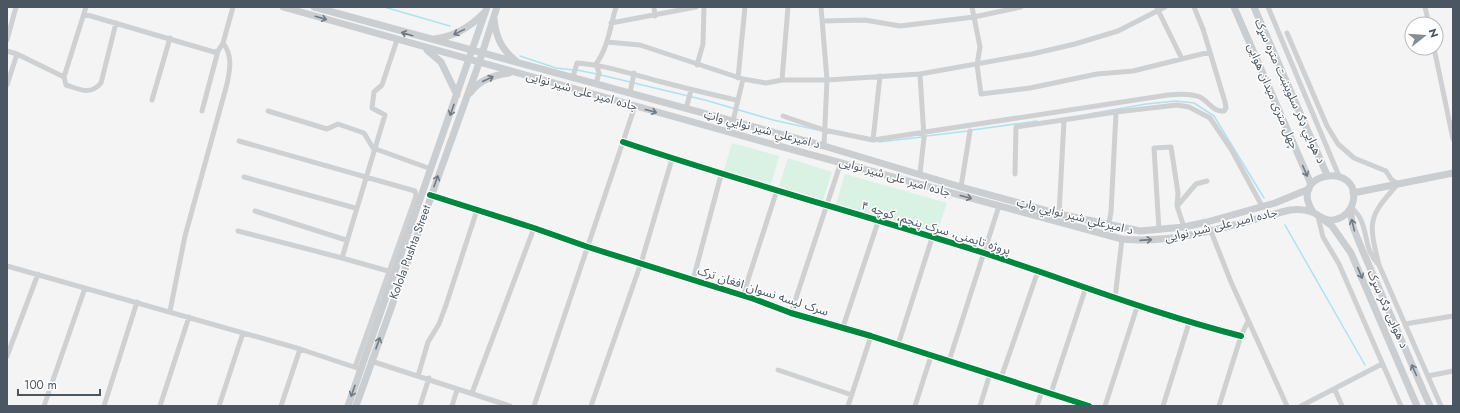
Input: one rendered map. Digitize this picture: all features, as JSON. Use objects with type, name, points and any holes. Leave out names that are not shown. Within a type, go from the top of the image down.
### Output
[{"type":"main road","name":"جاده امیر علی شیر نوایی","points":[[283,7],[468,60],[1122,239],[1138,240],[1173,238],[1290,210],[1303,209],[1318,216]]},
{"type":"main road","name":"د امیرعلي شیر نوايي واټ","points":[[314,7],[824,146],[961,187],[1060,214],[1140,231],[1184,227],[1285,200],[1310,187]]},
{"type":"main road","name":"Kolola Pushta Street","points":[[356,406],[430,195],[479,63],[497,7]]},
{"type":"main road","name":"چهل متری میدان هوایی","points":[[1234,7],[1310,187]]},
{"type":"main road","name":"د هوايي ډګر سلویښت متره سړک","points":[[1254,7],[1327,175]]},
{"type":"main road","points":[[428,39],[443,38],[456,34],[474,23],[486,9]]},
{"type":"main road","points":[[348,406],[358,368],[431,169],[486,9]]},
{"type":"main road","points":[[494,16],[495,30],[501,46],[518,63]]},
{"type":"main road","points":[[425,48],[441,62],[457,95]]},
{"type":"main road","points":[[466,98],[474,86],[487,78],[500,74],[516,73]]},
{"type":"main road","points":[[1353,192],[1453,173]]},
{"type":"main road","points":[[1327,175],[1339,176],[1350,186],[1353,192],[1351,208],[1344,216],[1338,219],[1331,220],[1318,216],[1308,201],[1310,187],[1321,176],[1327,175]]},
{"type":"main road","name":"د هوایی ډګر سړک","points":[[1351,208],[1353,227],[1358,240],[1430,406]]},
{"type":"main road","name":"د هوایی ډګر سړک","points":[[1318,216],[1332,226],[1351,253],[1417,406]]},
{"type":"street","points":[[7,40],[16,7]]},
{"type":"street","points":[[86,7],[64,77],[66,85],[88,92],[97,88],[101,83],[116,23]]},
{"type":"street","points":[[202,111],[218,51],[223,43],[233,7]]},
{"type":"street","points":[[596,64],[602,56],[607,42],[616,7]]},
{"type":"street","points":[[654,7],[654,16]]},
{"type":"street","points":[[611,23],[696,7]]},
{"type":"street","points":[[697,65],[703,44],[704,7]]},
{"type":"street","points":[[733,121],[740,78],[745,7]]},
{"type":"street","points":[[782,80],[788,7]]},
{"type":"street","points":[[821,7],[827,80],[824,146]]},
{"type":"street","points":[[972,7],[980,47],[977,65],[979,90],[982,94],[989,95],[1097,74],[1132,70],[1210,52]]},
{"type":"street","points":[[822,21],[865,20],[900,26],[974,17],[1021,7]]},
{"type":"street","points":[[607,42],[640,45],[740,78],[766,83],[782,80],[827,80],[920,74],[977,65],[1075,44],[1118,31],[1158,8],[1166,7]]},
{"type":"street","points":[[783,116],[824,132],[873,140],[1180,94],[1199,97],[1218,111],[1224,111],[1226,108],[1225,102],[1210,52],[1194,7]]},
{"type":"street","points":[[1268,7],[1339,176]]},
{"type":"street","points":[[1158,8],[1182,59]]},
{"type":"street","points":[[84,14],[214,52],[218,51]]},
{"type":"street","points":[[1287,33],[1327,126],[1338,144],[1354,158],[1386,171],[1391,179],[1398,184],[1376,209],[1373,221],[1373,242],[1379,264],[1441,406]]},
{"type":"street","points":[[152,100],[170,38]]},
{"type":"street","points":[[342,258],[355,208],[385,115],[372,108],[374,92],[382,86],[398,40]]},
{"type":"street","points":[[170,311],[186,236],[228,78],[230,66],[229,56],[223,43]]},
{"type":"street","points":[[7,51],[17,54],[64,77]]},
{"type":"street","points":[[7,85],[17,54]]},
{"type":"street","points":[[1290,59],[1296,56]]},
{"type":"street","points":[[1436,56],[1453,138]]},
{"type":"street","points":[[573,78],[577,65],[596,64],[634,73],[691,90],[736,100]]},
{"type":"street","points":[[596,64],[599,73],[596,84]]},
{"type":"street","points":[[630,93],[634,73]]},
{"type":"street","points":[[920,74],[924,138],[920,174]]},
{"type":"street","points":[[873,140],[880,76]]},
{"type":"street","points":[[686,109],[691,90]]},
{"type":"street","points":[[1015,174],[1016,127],[1177,105],[1188,107],[1210,118],[1231,149],[1262,206]]},
{"type":"street","points":[[534,406],[635,106]]},
{"type":"street","points":[[268,111],[328,129],[338,124],[354,128],[364,133],[374,148],[431,169]]},
{"type":"street","points":[[1107,234],[1111,212],[1116,113]]},
{"type":"street","points":[[1060,214],[1064,121]]},
{"type":"street","points":[[961,187],[970,131]]},
{"type":"street","points":[[7,266],[170,311],[300,349],[358,368],[388,271],[416,193],[413,189],[406,189],[239,141]]},
{"type":"street","name":"پروژه تایمنی، سرک پنجم، کوچه ۴","points":[[623,142],[721,175],[777,190],[983,253],[1086,287],[1137,307],[1189,323],[1241,336]]},
{"type":"street","points":[[1160,230],[1154,148],[1171,147],[1178,193],[1177,206],[1184,227]]},
{"type":"street","points":[[591,406],[641,263],[672,158]]},
{"type":"street","points":[[791,313],[841,162]]},
{"type":"street","points":[[693,280],[721,175]]},
{"type":"street","points":[[244,177],[355,208]]},
{"type":"street","points":[[1177,206],[1196,184],[1207,181]]},
{"type":"street","points":[[743,295],[777,190]]},
{"type":"street","name":"سرک لیسه نسوان افغان‌ ترک","points":[[430,195],[588,247],[743,295],[791,313],[843,327],[1089,406]]},
{"type":"street","points":[[949,361],[999,206]]},
{"type":"street","points":[[1351,208],[1361,219],[1371,257],[1379,264]]},
{"type":"street","points":[[418,376],[428,342],[439,324],[446,305],[477,210]]},
{"type":"street","points":[[255,211],[346,240]]},
{"type":"street","points":[[1318,216],[1323,237],[1339,264],[1401,406]]},
{"type":"street","points":[[843,327],[878,222]]},
{"type":"street","points":[[472,394],[534,228]]},
{"type":"street","points":[[1210,229],[1248,321],[1287,406]]},
{"type":"street","points":[[238,231],[388,271]]},
{"type":"street","points":[[898,345],[932,238]]},
{"type":"street","points":[[1115,298],[1122,239]]},
{"type":"street","points":[[1001,378],[1038,271]]},
{"type":"street","points":[[7,356],[38,274]]},
{"type":"street","points":[[1051,393],[1086,287]]},
{"type":"street","points":[[44,406],[85,288]]},
{"type":"street","points":[[104,406],[136,302]]},
{"type":"street","points":[[1105,406],[1137,307]]},
{"type":"street","points":[[1405,324],[1453,316]]},
{"type":"street","points":[[160,406],[190,317]]},
{"type":"street","points":[[1219,406],[1241,336],[1248,321]]},
{"type":"street","points":[[1163,406],[1189,323]]},
{"type":"street","points":[[219,406],[243,333]]},
{"type":"street","points":[[848,406],[871,336]]},
{"type":"street","points":[[281,406],[300,349]]},
{"type":"street","points":[[915,406],[931,356]]},
{"type":"street","points":[[371,361],[429,378],[457,390],[510,406]]},
{"type":"street","points":[[1301,406],[1335,390],[1363,373],[1382,364]]},
{"type":"street","points":[[778,370],[852,395]]},
{"type":"street","points":[[1428,376],[1453,371]]},
{"type":"street","points":[[980,406],[990,374]]},
{"type":"street","points":[[420,406],[429,378]]},
{"type":"street","points":[[452,406],[457,390]]},
{"type":"street","points":[[1335,390],[1342,406]]},
{"type":"street","points":[[1037,406],[1042,391]]},
{"type":"green space","points":[[732,143],[779,156],[771,184],[724,170]]},
{"type":"green space","points":[[788,158],[832,172],[823,200],[779,186]]},
{"type":"green space","points":[[845,174],[947,203],[936,236],[836,204]]},
{"type":"waterway","points":[[384,7],[450,26]]},
{"type":"waterway","points":[[520,56],[556,68],[574,70]]},
{"type":"waterway","points":[[577,70],[597,74]]},
{"type":"waterway","points":[[601,75],[630,82]]},
{"type":"waterway","points":[[634,83],[705,100],[773,120],[818,130]]},
{"type":"waterway","points":[[1089,114],[1146,104],[1176,101],[1194,103],[1214,116],[1264,198]]},
{"type":"waterway","points":[[972,130],[1037,121]]},
{"type":"waterway","points":[[926,136],[968,131]]},
{"type":"waterway","points":[[879,142],[922,137]]},
{"type":"waterway","points":[[1285,225],[1365,365]]},
{"type":"cycle path","points":[[623,142],[713,171],[984,253],[1176,318],[1241,336]]},
{"type":"cycle path","points":[[430,195],[588,247],[754,299],[791,313],[871,336],[1089,406]]}]
